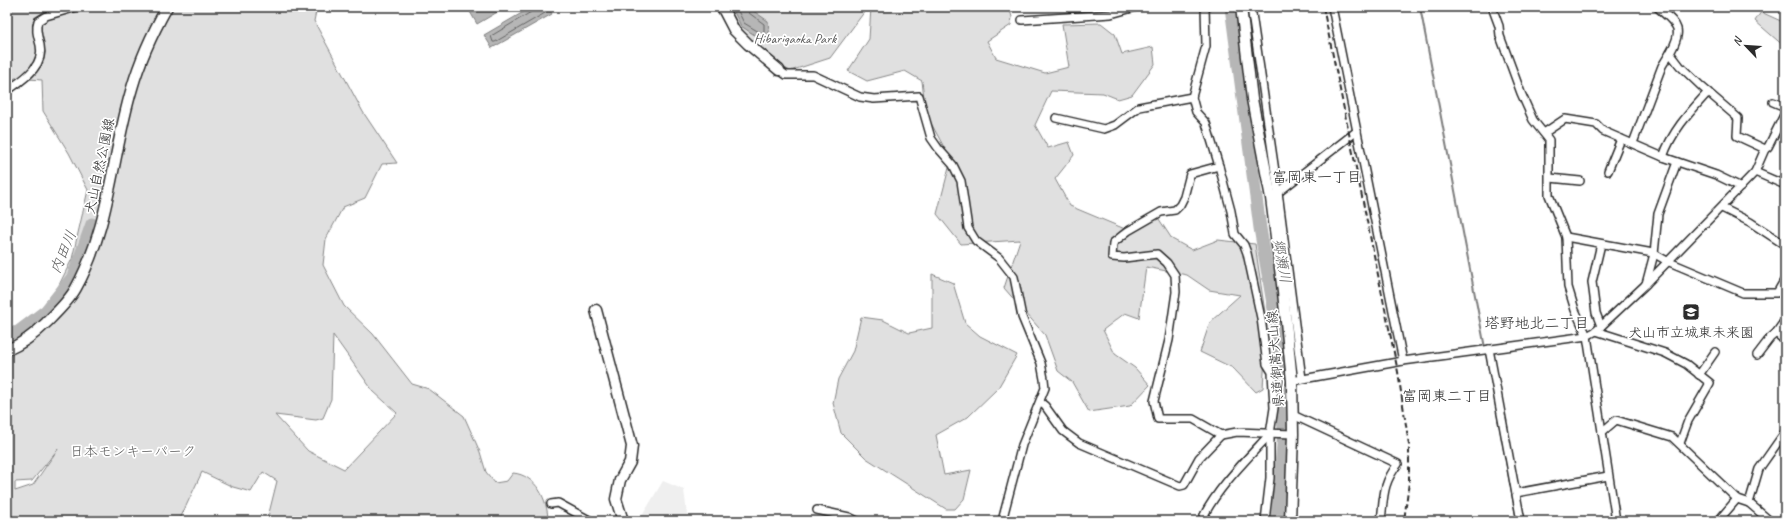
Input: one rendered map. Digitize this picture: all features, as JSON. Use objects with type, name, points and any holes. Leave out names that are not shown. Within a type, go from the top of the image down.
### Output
[{"type":"main road","name":"犬山自然公園線","points":[[7,350],[36,333],[60,310],[76,289],[89,261],[100,227],[132,87],[156,27],[167,7]]},
{"type":"main road","points":[[722,7],[734,30],[779,70]]},
{"type":"main road","name":"県道御嵩犬山線","points":[[1241,7],[1252,99],[1274,195],[1283,292],[1297,380],[1291,434],[1290,521]]},
{"type":"main road","points":[[596,310],[632,446],[630,462],[620,480],[616,499],[622,521]]},
{"type":"street","points":[[7,91],[36,67],[40,58],[36,30],[38,21],[46,16],[77,7]]},
{"type":"street","points":[[1022,20],[1110,14],[1136,7]]},
{"type":"street","points":[[1205,7],[1206,46],[1192,98],[1196,112],[1206,123],[1232,211],[1235,234],[1244,245],[1247,254],[1261,318],[1267,364],[1272,372],[1274,408],[1270,434],[1270,478],[1265,521]]},
{"type":"street","points":[[1251,7],[1274,195]]},
{"type":"street","points":[[1332,7],[1403,361]]},
{"type":"street","points":[[1492,7],[1499,26],[1500,36],[1521,93],[1534,120],[1549,140],[1549,195],[1566,237],[1568,286],[1587,336],[1616,521]]},
{"type":"street","points":[[1633,143],[1662,66],[1678,39],[1677,28],[1657,7]]},
{"type":"street","points":[[1670,53],[1680,66],[1738,118],[1737,136],[1765,149]]},
{"type":"street","points":[[779,70],[786,75],[813,75],[860,97],[874,99],[919,96],[931,138],[953,165],[961,181],[970,234],[979,244],[1003,263],[1016,281],[1022,317],[1041,363],[1045,388],[1022,445],[1002,521]]},
{"type":"street","points":[[1663,157],[1668,141],[1680,123],[1708,92]]},
{"type":"street","points":[[1056,118],[1104,129],[1115,125],[1139,106],[1192,98]]},
{"type":"street","points":[[1773,102],[1785,107]]},
{"type":"street","points":[[1297,380],[1403,361],[1587,336],[1598,329],[1646,284],[1667,261],[1722,208],[1755,172],[1765,149],[1768,147],[1785,114]]},
{"type":"street","points":[[1544,133],[1565,120],[1596,124],[1602,131],[1663,157],[1716,175],[1741,186]]},
{"type":"street","points":[[1274,195],[1357,131]]},
{"type":"street","points":[[1608,171],[1621,139]]},
{"type":"street","points":[[1646,284],[1654,254],[1658,214],[1677,162]]},
{"type":"street","points":[[1219,166],[1190,174],[1180,205],[1175,210],[1161,212],[1128,231],[1113,243],[1112,257],[1124,258],[1157,254],[1167,262],[1175,275],[1176,292],[1169,340],[1154,401],[1158,419],[1193,419],[1221,435]]},
{"type":"street","points":[[1755,172],[1785,185]]},
{"type":"street","points":[[1550,178],[1580,181]]},
{"type":"street","points":[[1722,208],[1750,222],[1785,245]]},
{"type":"street","points":[[1566,237],[1654,254],[1743,293],[1777,293],[1785,279]]},
{"type":"street","points":[[1598,329],[1592,282],[1601,244]]},
{"type":"street","points":[[1757,355],[1785,320]]},
{"type":"street","points":[[1598,329],[1665,353],[1686,364],[1710,383],[1688,421],[1680,443]]},
{"type":"street","points":[[1776,333],[1785,342]]},
{"type":"street","points":[[1485,350],[1522,521]]},
{"type":"street","points":[[1699,375],[1715,352]]},
{"type":"street","points":[[1040,402],[1045,406],[1063,431],[1079,443],[1180,486],[1184,485],[1193,466],[1221,435],[1237,432],[1291,434]]},
{"type":"street","points":[[1292,415],[1398,464],[1387,478],[1381,521]]},
{"type":"street","points":[[1602,432],[1616,420],[1672,437],[1737,499],[1749,503],[1770,521]]},
{"type":"street","points":[[1749,503],[1759,469],[1785,432]]},
{"type":"street","points":[[1201,521],[1206,511],[1234,472],[1270,434]]},
{"type":"street","points":[[1516,493],[1608,476]]},
{"type":"street","points":[[1718,521],[1737,499]]},
{"type":"street","points":[[551,504],[558,504],[591,521]]},
{"type":"street","points":[[816,510],[849,517],[857,521]]},
{"type":"shaded area","points":[[663,481],[684,490],[688,521],[639,521]]},
{"type":"green space","name":"日本モンキーパーク","points":[[7,7],[317,7],[314,21],[363,112],[397,163],[382,164],[365,198],[343,207],[326,239],[323,265],[344,306],[373,334],[412,384],[429,389],[464,416],[480,452],[486,472],[495,483],[507,481],[513,473],[528,478],[543,497],[546,505],[548,521],[267,521],[277,481],[263,472],[251,492],[233,487],[202,472],[179,521],[7,521],[7,331],[26,326],[47,309],[72,259],[88,190],[69,153],[43,111],[42,80],[15,78],[7,85]],"holes":[[[333,335],[373,391],[397,413],[344,469],[308,451],[275,415],[316,420],[323,418],[331,399]],[[58,449],[33,485],[15,491],[15,482],[32,481]]]},
{"type":"green space","name":"Hibarigaoka Park","points":[[728,7],[868,7],[830,58],[790,71],[771,59],[754,44],[733,17]]},
{"type":"green space","points":[[871,7],[1009,7],[1012,17],[1011,25],[987,41],[996,58],[1045,73],[1069,67],[1062,24],[1101,23],[1115,34],[1122,54],[1153,47],[1155,64],[1132,95],[1118,99],[1103,93],[1051,91],[1035,125],[1048,148],[1069,142],[1074,155],[1055,179],[1070,206],[1125,229],[1155,213],[1172,239],[1192,250],[1218,240],[1255,244],[1267,326],[1263,388],[1256,392],[1233,368],[1200,352],[1210,322],[1240,295],[1209,290],[1187,275],[1146,267],[1139,318],[1125,313],[1103,330],[1115,354],[1135,368],[1150,385],[1130,406],[1089,412],[1072,382],[1058,371],[1045,335],[1004,288],[1020,240],[961,244],[937,214],[951,160],[926,114],[922,81],[905,71],[867,81],[848,71],[869,39]]},
{"type":"green space","points":[[1761,12],[1783,22],[1785,19],[1785,47],[1755,21]]},
{"type":"green space","points":[[932,274],[953,283],[965,323],[980,336],[1017,355],[998,388],[968,417],[936,435],[944,475],[971,470],[964,499],[955,509],[946,509],[866,458],[841,433],[833,403],[838,379],[853,351],[861,317],[883,320],[909,333],[932,328]]},
{"type":"water","points":[[475,7],[506,7],[477,24],[469,10]]},
{"type":"water","points":[[532,7],[548,7],[552,14],[492,48],[484,35]]},
{"type":"water","points":[[750,7],[768,21],[770,40],[765,42],[741,26],[732,8]]},
{"type":"waterway","name":"郷瀬川","points":[[1231,7],[1260,228],[1277,327],[1284,430],[1277,521]]},
{"type":"waterway","points":[[1420,7],[1485,348]]},
{"type":"waterway","name":"内田川","points":[[7,332],[17,333],[46,311],[73,277],[92,224]]},
{"type":"waterway","points":[[1486,352],[1517,521]]},
{"type":"railway","points":[[1323,7],[1398,372],[1409,445],[1409,482],[1404,521]]},
{"type":"place","name":"犬山市立城東未来園","points":[[1691,312]]},
{"type":"district","name":"富岡東一丁目","points":[[1317,177]]},
{"type":"district","name":"塔野地北二丁目","points":[[1537,323]]},
{"type":"district","name":"富岡東二丁目","points":[[1447,396]]}]
